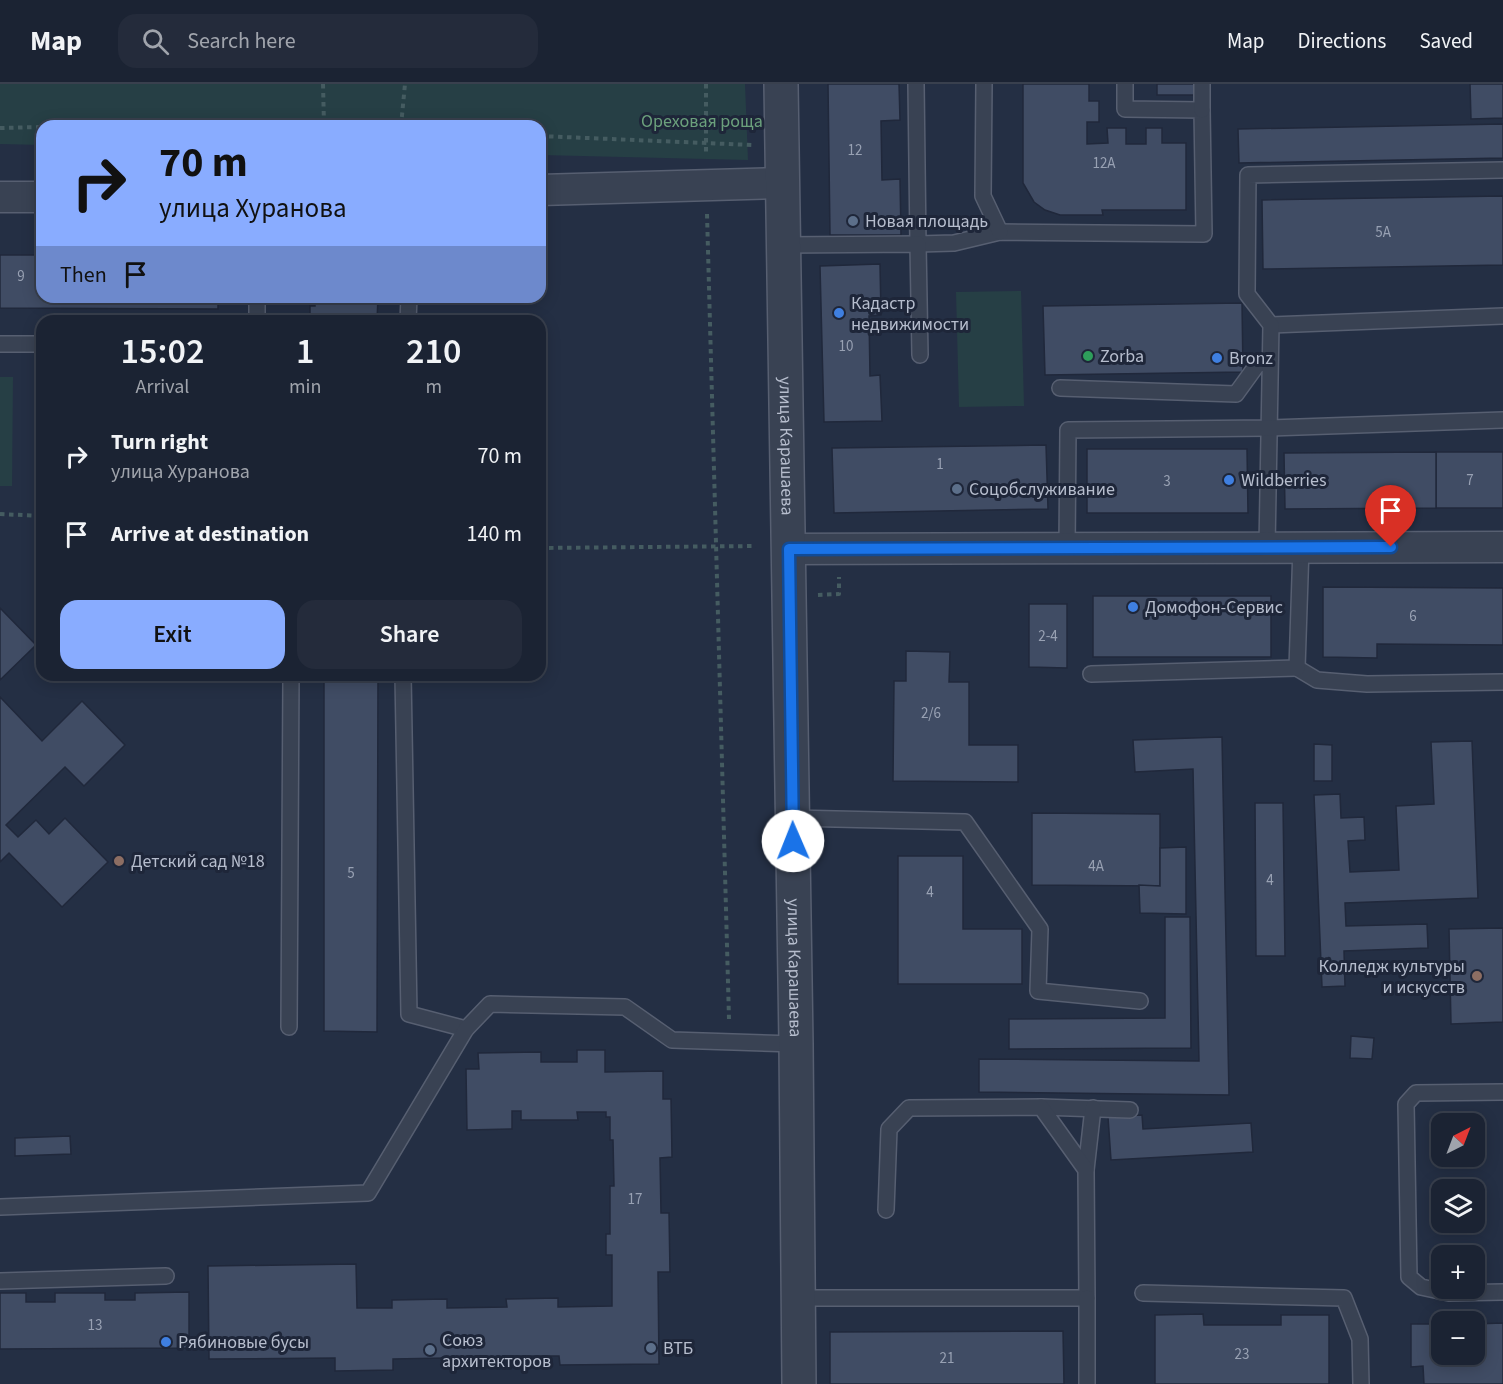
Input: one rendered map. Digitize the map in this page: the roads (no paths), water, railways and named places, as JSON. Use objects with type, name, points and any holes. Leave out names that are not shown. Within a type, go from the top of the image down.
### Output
[{"type":"street","name":"улица Карашаева","points":[[781,84],[783,245],[775,548],[793,818],[799,1384]]},
{"type":"street","points":[[546,190],[782,183]]},
{"type":"street","points":[[0,197],[36,197]]},
{"type":"street","points":[[775,548],[1503,547]]},
{"type":"lane","points":[[916,84],[920,355]]},
{"type":"lane","points":[[984,84],[983,196],[1000,232]]},
{"type":"lane","points":[[1125,84],[1125,109],[1202,110]]},
{"type":"lane","points":[[783,245],[954,243],[1000,232],[1204,234],[1202,84]]},
{"type":"lane","points":[[1267,547],[1271,325],[1247,294],[1248,175],[1503,170]]},
{"type":"lane","points":[[1271,325],[1503,316]]},
{"type":"lane","points":[[0,344],[36,344]]},
{"type":"lane","points":[[1060,388],[1236,394],[1257,365],[1270,360]]},
{"type":"lane","points":[[1067,548],[1068,430],[1269,428],[1503,420]]},
{"type":"lane","points":[[1297,668],[1301,547]]},
{"type":"lane","points":[[1091,674],[1297,668],[1317,680],[1366,684],[1503,682]]},
{"type":"lane","points":[[289,1027],[291,681]]},
{"type":"lane","points":[[403,681],[409,1014],[466,1029]]},
{"type":"lane","points":[[793,818],[965,822],[1040,928],[1038,991],[1140,1001]]},
{"type":"lane","points":[[0,1207],[368,1193],[466,1029],[490,1004],[625,1007],[672,1040],[796,1044]]},
{"type":"lane","points":[[1503,1092],[1416,1093],[1406,1104],[1409,1276],[1421,1287],[1449,1293],[1503,1292]]},
{"type":"lane","points":[[1041,1107],[1086,1170]]},
{"type":"lane","points":[[886,1210],[890,1129],[909,1108],[1041,1107],[1130,1110]]},
{"type":"lane","points":[[1087,1384],[1086,1170],[1093,1108]]},
{"type":"lane","points":[[0,1281],[166,1276]]},
{"type":"lane","points":[[1143,1293],[1344,1298],[1360,1339],[1360,1384]]},
{"type":"lane","points":[[797,1298],[1087,1298]]},
{"type":"place","name":"Новая площадь","points":[[853,221]]},
{"type":"place","name":"Кадастр недвижимости","points":[[839,313]]},
{"type":"place","name":"Zorba","points":[[1088,356]]},
{"type":"place","name":"Bronz","points":[[1217,358]]},
{"type":"place","name":"Wildberries","points":[[1229,480]]},
{"type":"place","name":"Соцобслуживание","points":[[957,489]]},
{"type":"place","name":"Домофон-Сервис","points":[[1133,607]]},
{"type":"place","name":"Детский сад №18","points":[[119,861]]},
{"type":"place","name":"Колледж культуры и искусств","points":[[1477,976]]},
{"type":"place","name":"Рябиновые бусы","points":[[166,1342]]},
{"type":"place","name":"ВТБ","points":[[651,1348]]},
{"type":"place","name":"Союз архитекторов","points":[[430,1350]]},
{"type":"park label","name":"Ореховая роща","points":[[702,121]]}]
